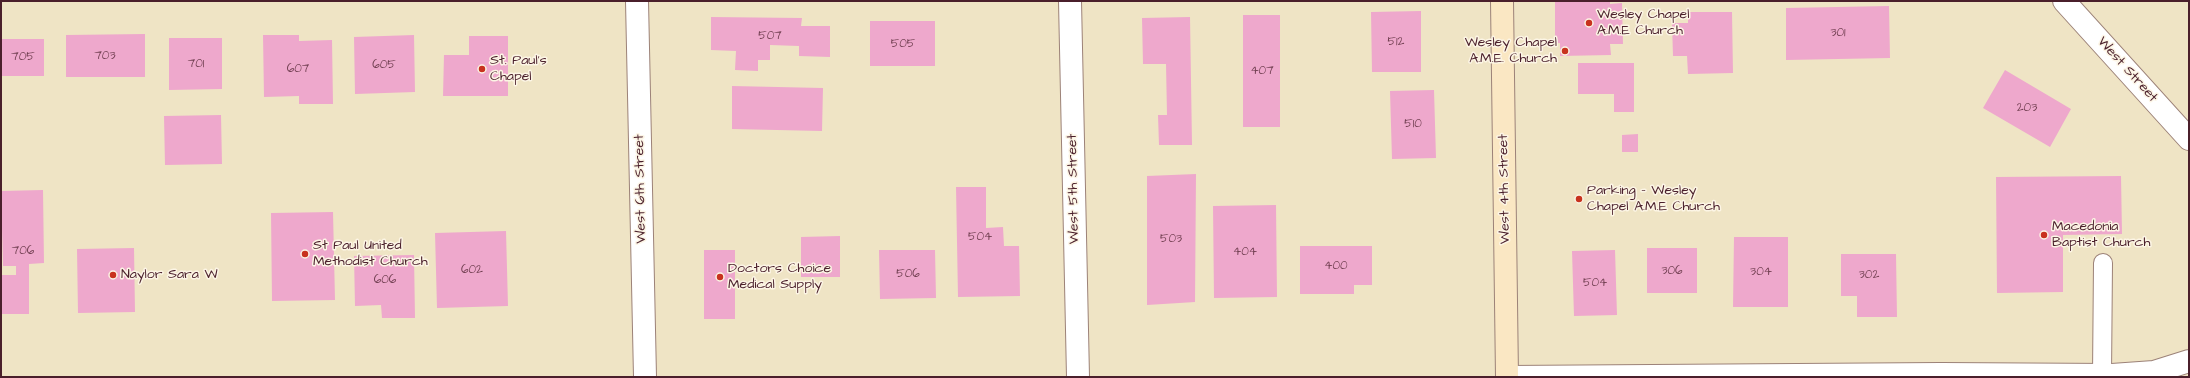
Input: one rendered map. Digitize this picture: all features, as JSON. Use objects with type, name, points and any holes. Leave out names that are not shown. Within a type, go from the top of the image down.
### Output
[{"type":"street","name":"West 6th Street","points":[[637,1],[646,377]]},
{"type":"street","name":"West 5th Street","points":[[1070,1],[1078,377]]},
{"type":"street","name":"West 4th Street","points":[[1502,1],[1507,377]]},
{"type":"street","name":"West Street","points":[[2064,1],[2189,139]]},
{"type":"street","points":[[1507,377],[2102,375],[2154,372],[2189,361]]},
{"type":"lane","points":[[2102,375],[2103,263]]},
{"type":"building","name":"Wesley Chapel A.M.E Church","points":[[1555,1],[1610,1],[1610,4],[1622,3],[1623,44],[1610,44],[1611,55],[1560,56],[1560,43],[1555,43]]},
{"type":"building","points":[[1889,6],[1890,58],[1786,60],[1786,8]]},
{"type":"building","points":[[1421,11],[1421,72],[1372,72],[1371,12]]},
{"type":"building","points":[[1688,12],[1732,12],[1733,73],[1688,74],[1687,56],[1673,56],[1672,23],[1688,23]]},
{"type":"building","points":[[1243,15],[1280,15],[1280,127],[1243,127]]},
{"type":"building","points":[[711,17],[802,18],[801,26],[830,26],[830,57],[799,56],[799,46],[770,45],[770,60],[758,60],[758,71],[735,70],[736,51],[711,50]]},
{"type":"building","points":[[1190,17],[1192,145],[1159,145],[1158,115],[1167,115],[1166,64],[1143,64],[1142,18]]},
{"type":"building","points":[[870,21],[935,21],[935,66],[870,66]]},
{"type":"building","points":[[145,34],[145,77],[66,77],[66,35]]},
{"type":"building","points":[[263,35],[299,35],[299,41],[332,40],[333,104],[299,104],[299,96],[264,97]]},
{"type":"building","points":[[414,35],[415,92],[355,94],[354,37]]},
{"type":"building","points":[[469,36],[508,36],[508,96],[443,96],[444,55],[469,55]]},
{"type":"building","points":[[169,38],[222,38],[222,89],[169,90]]},
{"type":"building","points":[[1,39],[44,39],[44,76],[1,76]]},
{"type":"building","points":[[1578,63],[1634,63],[1634,112],[1614,112],[1614,94],[1578,94]]},
{"type":"building","points":[[2005,70],[2071,109],[2050,147],[1983,108]]},
{"type":"building","points":[[732,86],[823,88],[822,131],[732,129]]},
{"type":"building","points":[[1434,90],[1436,158],[1392,159],[1390,91]]},
{"type":"building","points":[[221,115],[222,164],[165,165],[164,116]]},
{"type":"building","points":[[1638,134],[1638,152],[1622,152],[1622,135]]},
{"type":"building","points":[[1196,174],[1195,302],[1147,305],[1147,176]]},
{"type":"building","name":"Macedonia Baptist Church","points":[[2121,176],[2122,234],[2063,235],[2063,292],[1997,293],[1996,177]]},
{"type":"building","points":[[956,187],[986,187],[986,228],[1003,227],[1004,246],[1019,246],[1020,296],[958,297]]},
{"type":"building","points":[[43,190],[44,263],[29,264],[29,314],[1,314],[1,275],[16,275],[16,266],[3,266],[1,191]]},
{"type":"building","points":[[1276,205],[1277,297],[1214,298],[1213,206]]},
{"type":"building","points":[[333,212],[335,300],[272,301],[271,213]]},
{"type":"building","points":[[506,231],[508,306],[437,308],[435,233]]},
{"type":"building","points":[[840,236],[840,277],[801,277],[801,237]]},
{"type":"building","points":[[1734,237],[1788,237],[1788,307],[1733,307]]},
{"type":"building","points":[[1300,246],[1372,246],[1372,285],[1354,285],[1354,294],[1300,294]]},
{"type":"building","points":[[134,248],[135,312],[78,313],[77,249]]},
{"type":"building","points":[[1647,248],[1697,248],[1697,293],[1647,293]]},
{"type":"building","points":[[704,250],[735,250],[735,319],[704,319]]},
{"type":"building","points":[[879,250],[935,250],[936,298],[880,299]]},
{"type":"building","points":[[1615,250],[1617,315],[1574,316],[1572,251]]},
{"type":"building","points":[[1841,254],[1896,254],[1897,317],[1857,317],[1857,296],[1841,296]]},
{"type":"building","points":[[414,255],[415,318],[382,318],[381,305],[355,306],[354,256]]},
{"type":"place","name":"Wesley Chapel A.M.E Church","points":[[1589,23]]},
{"type":"place","name":"Wesley Chapel A.M.E. Church","points":[[1565,51]]},
{"type":"place","name":"St. Paul's Chapel","points":[[482,69]]},
{"type":"place","name":"Parking - Wesley Chapel A.M.E Church","points":[[1579,199]]},
{"type":"place","name":"Macedonia Baptist Church","points":[[2044,235]]},
{"type":"place","name":"St Paul United Methodist Church","points":[[305,254]]},
{"type":"place","name":"Naylor Sara W","points":[[113,275]]},
{"type":"place","name":"Doctors Choice Medical Supply","points":[[720,277]]}]
